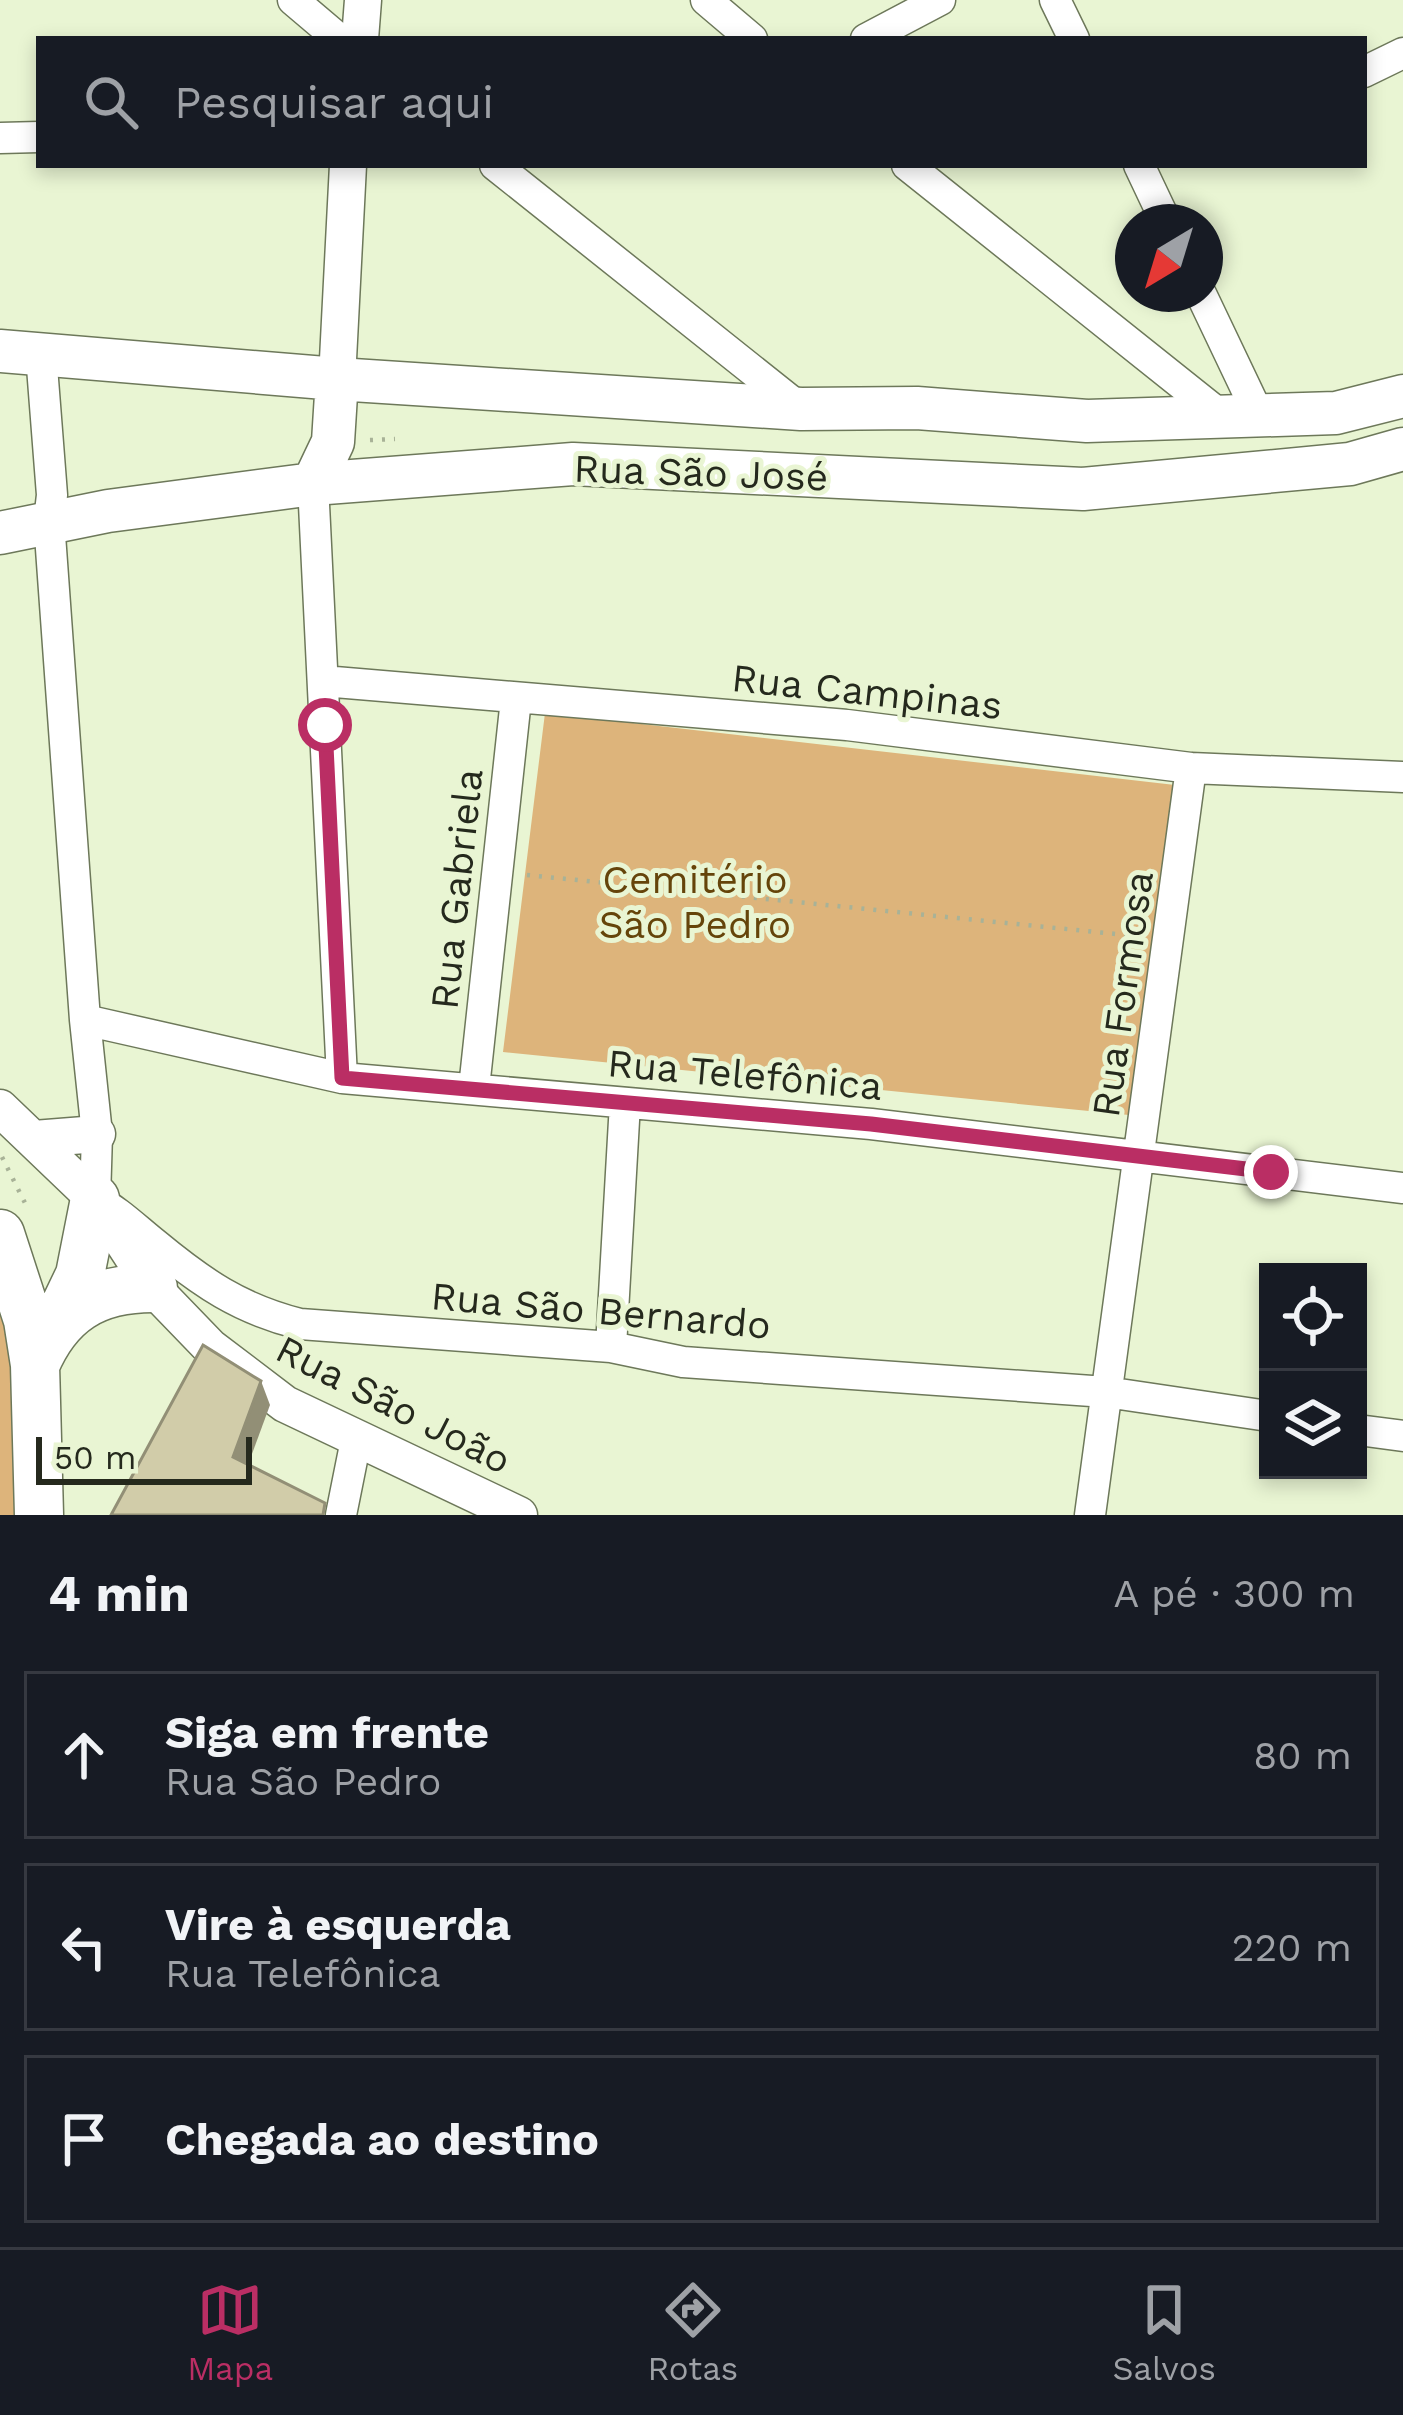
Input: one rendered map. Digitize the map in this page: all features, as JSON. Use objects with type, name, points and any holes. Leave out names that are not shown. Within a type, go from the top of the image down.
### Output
[{"type":"main road","name":"Rua São José","points":[[21,353],[801,409],[917,408],[1087,421],[1336,413],[1403,396]]},
{"type":"main road","points":[[313,484],[332,442],[337,379]]},
{"type":"main road","name":"Rua São José","points":[[0,533],[49,521],[313,484],[573,464],[1083,489],[1350,464],[1403,449]]},
{"type":"main road","points":[[39,1515],[45,1346],[80,1275],[95,1199]]},
{"type":"main road","points":[[15,1225],[28,1320],[45,1346]]},
{"type":"main road","points":[[45,1346],[100,1297],[131,1288],[153,1288]]},
{"type":"street","points":[[293,0],[335,36]]},
{"type":"street","points":[[360,36],[363,0]]},
{"type":"street","points":[[706,0],[748,36]]},
{"type":"street","points":[[872,36],[940,0]]},
{"type":"street","points":[[1054,0],[1073,36]]},
{"type":"street","points":[[1367,71],[1403,53]]},
{"type":"street","points":[[0,138],[36,137]]},
{"type":"street","points":[[337,379],[348,168]]},
{"type":"street","points":[[500,168],[801,409]]},
{"type":"street","points":[[911,168],[1242,418]]},
{"type":"street","points":[[1152,169],[1161,204]]},
{"type":"street","points":[[1207,312],[1242,418]]},
{"type":"street","points":[[21,353],[52,495],[49,521],[97,1134],[95,1199]]},
{"type":"street","points":[[313,484],[342,1078]]},
{"type":"street","name":"Rua Campinas","points":[[323,680],[848,725],[1191,768],[1403,777]]},
{"type":"street","name":"Rua Gabriela","points":[[473,1088],[516,698]]},
{"type":"street","name":"Rua Formosa","points":[[1090,1515],[1191,768]]},
{"type":"street","name":"Rua Telefônica","points":[[85,1019],[342,1078],[871,1124],[1403,1188]]},
{"type":"street","points":[[611,1347],[625,1102]]},
{"type":"street","name":"Rua São Bernardo","points":[[0,1108],[17,1146],[128,1220],[213,1289],[257,1313],[300,1324],[611,1347],[683,1362],[1106,1392],[1259,1415]]},
{"type":"street","points":[[17,1146],[97,1134]]},
{"type":"street","name":"Rua São João","points":[[95,1199],[153,1288],[211,1347],[285,1404],[519,1515]]},
{"type":"street","points":[[1367,1431],[1403,1436]]},
{"type":"street","points":[[341,1515],[356,1440]]},
{"type":"path","points":[[497,871],[1126,934]]},
{"type":"path","points":[[15,1225],[17,1146]]},
{"type":"green space","name":"Cemitério São Pedro","points":[[545,713],[1175,785],[1129,1115],[503,1052]]},
{"type":"green space","points":[[0,1275],[11,1332],[16,1515],[0,1515]]},
{"type":"building","points":[[203,1345],[261,1381],[233,1457],[325,1503],[323,1515],[111,1515]]},
{"type":"route","points":[[325,725],[342,1078],[871,1124],[1271,1172]]}]
